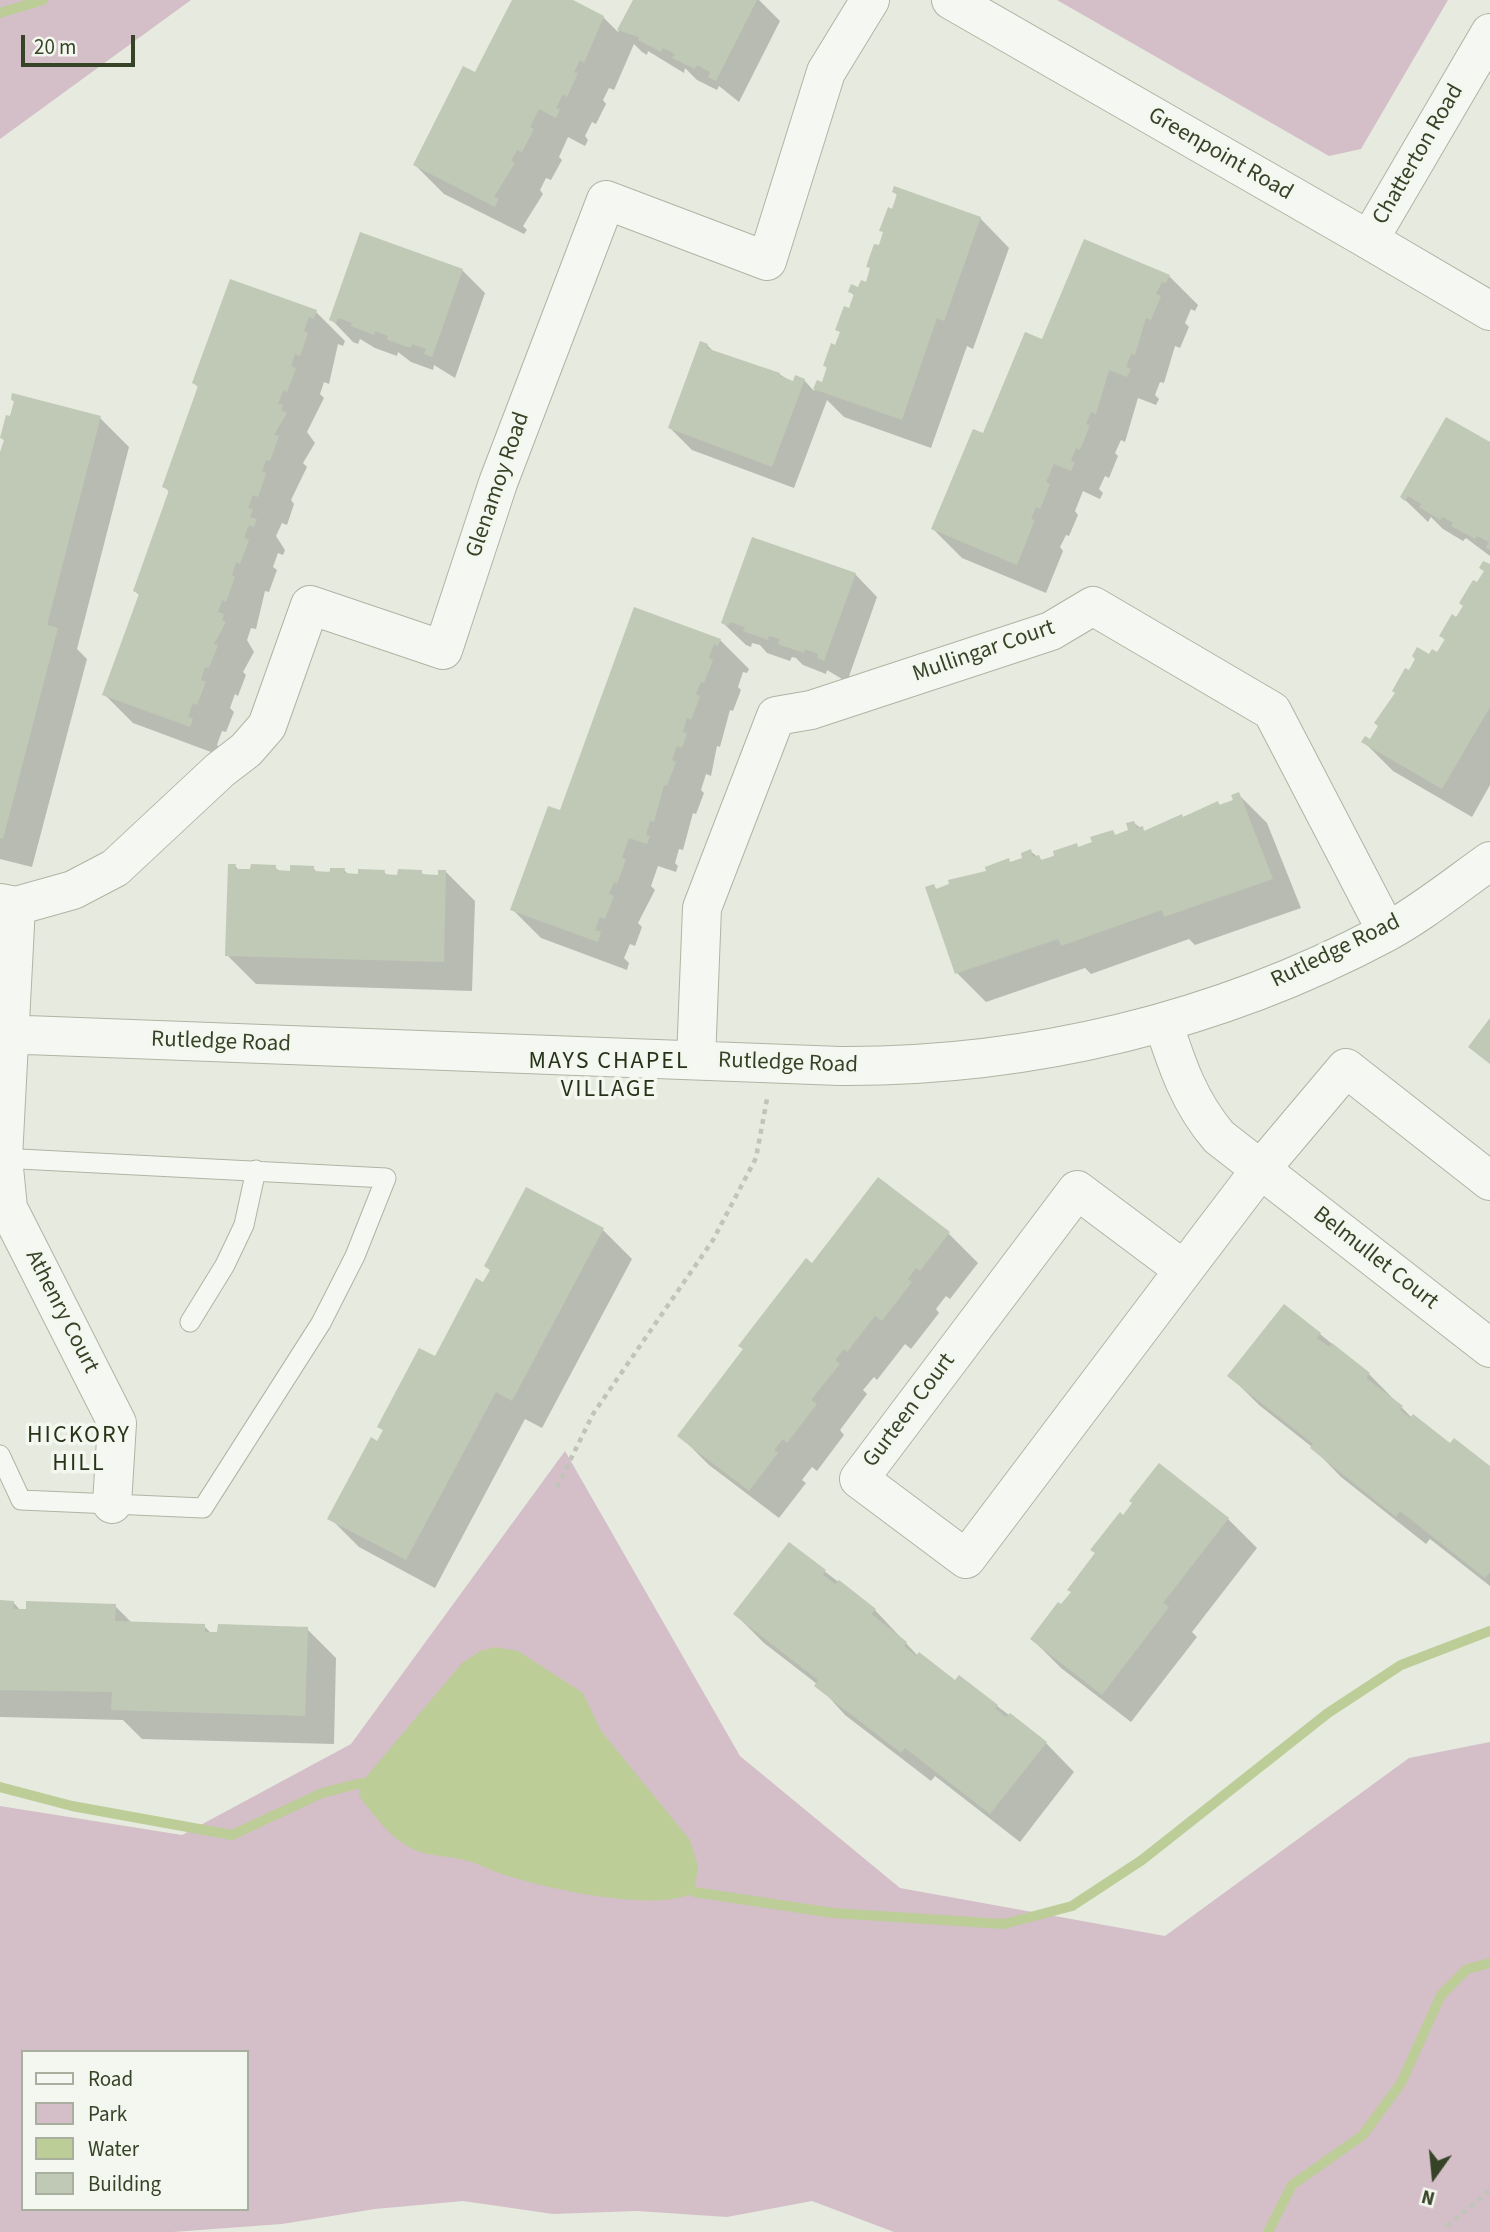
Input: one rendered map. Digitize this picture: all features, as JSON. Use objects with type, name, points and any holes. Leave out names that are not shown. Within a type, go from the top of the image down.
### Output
[{"type":"street","name":"Glenamoy Road","points":[[8,905],[73,890],[115,868],[246,750],[267,726],[310,605],[443,650],[498,483],[606,200],[767,261],[826,72],[870,0]]},
{"type":"street","name":"Greenpoint Road","points":[[951,0],[1490,311]]},
{"type":"street","name":"Chatterton Road","points":[[1368,240],[1490,33]]},
{"type":"street","name":"Mullingar Court","points":[[696,1060],[702,908],[776,716],[811,710],[1051,631],[1093,606],[1272,711],[1387,932]]},
{"type":"street","name":"Rutledge Road","points":[[5,1034],[771,1064],[899,1067],[971,1062],[1064,1046],[1163,1022],[1242,996],[1387,932],[1490,861]]},
{"type":"street","name":"Athenry Court","points":[[8,905],[1,1158],[8,1208],[117,1423],[112,1504]]},
{"type":"street","name":"Belmullet Court","points":[[1163,1022],[1185,1090],[1200,1115],[1219,1137],[1490,1348]]},
{"type":"street","points":[[1260,1170],[1346,1068],[1490,1181]]},
{"type":"street","name":"Gurteen Court","points":[[1184,1270],[1077,1190],[859,1479],[966,1559],[1260,1170]]},
{"type":"lane","points":[[0,1455],[21,1500],[203,1508],[321,1324],[355,1256],[386,1178],[1,1158]]},
{"type":"lane","points":[[190,1322],[225,1265],[244,1225],[256,1170]]},
{"type":"path","points":[[557,1487],[593,1414],[713,1240],[756,1158],[771,1064]]},
{"type":"path","points":[[1447,2226],[1490,2190]]},
{"type":"green space","points":[[0,0],[191,0],[0,139]]},
{"type":"green space","points":[[1057,0],[1448,0],[1361,149],[1329,156]]},
{"type":"green space","points":[[565,1451],[740,1756],[900,1888],[1165,1936],[1409,1758],[1490,1742],[1490,2232],[894,2232],[812,2201],[727,2217],[637,2211],[553,2214],[463,2201],[375,2209],[282,2224],[173,2232],[0,2232],[0,1806],[182,1835],[351,1744]]},
{"type":"water","points":[[495,1647],[518,1651],[583,1693],[601,1731],[690,1840],[698,1866],[694,1892],[677,1898],[629,1900],[546,1886],[469,1861],[414,1850],[393,1835],[375,1817],[359,1796],[361,1783],[462,1663],[480,1651]]},
{"type":"building","points":[[512,0],[573,0],[604,16],[584,63],[580,60],[574,72],[578,73],[567,97],[563,94],[556,108],[560,109],[556,118],[539,109],[530,127],[534,129],[522,152],[517,150],[511,161],[515,163],[494,197],[499,199],[495,207],[413,165],[463,66],[475,72]]},
{"type":"building","points":[[633,0],[757,0],[716,81],[708,77],[710,72],[697,65],[695,69],[672,58],[675,54],[663,48],[661,52],[638,40],[639,37],[617,30]]},
{"type":"building","points":[[894,186],[981,217],[944,321],[937,318],[902,420],[813,389],[817,380],[822,382],[827,367],[823,366],[831,343],[835,345],[840,332],[835,330],[844,306],[849,308],[854,294],[848,292],[851,284],[858,287],[861,280],[866,282],[870,268],[866,267],[874,244],[879,245],[883,232],[879,231],[888,207],[892,209],[897,194],[892,192]]},
{"type":"building","points":[[360,232],[463,269],[432,357],[424,354],[426,349],[412,344],[411,348],[387,340],[388,336],[375,331],[374,335],[338,318],[336,323],[329,320]]},
{"type":"building","points":[[1084,239],[1170,275],[1166,283],[1162,282],[1156,294],[1161,296],[1151,320],[1146,318],[1135,355],[1131,354],[1126,367],[1131,369],[1127,377],[1109,370],[1096,414],[1091,412],[1086,424],[1090,425],[1080,450],[1076,448],[1071,460],[1075,463],[1071,471],[1054,464],[1046,482],[1050,484],[1040,509],[1036,507],[1031,519],[1035,520],[1017,565],[931,529],[973,429],[983,433],[1025,332],[1042,339]]},
{"type":"building","points":[[230,279],[317,310],[314,319],[309,317],[304,331],[308,333],[300,356],[295,354],[291,366],[296,368],[287,392],[283,390],[278,404],[283,405],[281,410],[287,413],[274,435],[279,436],[270,461],[266,460],[262,471],[266,473],[258,497],[253,495],[248,508],[253,510],[250,517],[257,519],[254,527],[249,525],[244,538],[249,540],[240,564],[236,562],[232,575],[235,577],[226,602],[222,600],[218,612],[224,614],[222,620],[226,622],[214,644],[218,645],[209,668],[205,667],[201,680],[206,682],[197,705],[193,703],[188,717],[193,719],[190,727],[102,695],[139,594],[133,591],[169,490],[162,487],[198,386],[192,383]]},
{"type":"building","points":[[700,341],[708,344],[706,348],[780,373],[780,376],[793,381],[795,375],[805,379],[772,467],[668,428]]},
{"type":"building","points":[[12,393],[101,416],[47,625],[58,628],[3,839],[0,838],[0,452],[4,440],[0,438],[6,415],[10,416],[14,401],[11,400]]},
{"type":"building","points":[[1446,417],[1490,442],[1490,550],[1486,548],[1489,542],[1477,536],[1475,539],[1451,526],[1453,523],[1443,517],[1440,520],[1419,507],[1421,504],[1408,496],[1405,501],[1400,497]]},
{"type":"building","points":[[752,537],[856,573],[824,661],[817,658],[818,654],[805,649],[804,653],[778,644],[780,639],[769,636],[768,640],[743,631],[745,627],[730,622],[728,626],[721,623]]},
{"type":"building","points":[[1483,561],[1490,564],[1490,707],[1442,789],[1361,742],[1365,736],[1370,739],[1378,726],[1374,723],[1395,693],[1392,691],[1405,668],[1409,670],[1417,647],[1429,654],[1432,649],[1437,652],[1445,639],[1439,636],[1452,614],[1456,617],[1463,606],[1459,603],[1473,580],[1477,582],[1484,571],[1479,568]]},
{"type":"building","points":[[634,607],[721,639],[718,646],[714,644],[709,658],[713,660],[704,683],[701,682],[696,694],[700,696],[691,720],[687,718],[683,732],[687,733],[682,748],[677,746],[672,760],[676,762],[667,786],[664,785],[654,822],[650,821],[646,835],[650,836],[647,844],[629,838],[622,858],[626,859],[617,884],[614,882],[609,894],[614,896],[605,919],[600,917],[595,930],[601,932],[598,942],[510,910],[548,806],[560,810]]},
{"type":"building","points":[[1239,792],[1273,879],[1164,917],[1162,910],[1061,946],[1058,939],[955,974],[925,887],[934,884],[936,889],[949,884],[948,880],[986,871],[985,867],[1009,858],[1010,862],[1022,858],[1021,853],[1031,849],[1033,857],[1039,855],[1041,860],[1054,856],[1053,851],[1077,843],[1078,847],[1092,842],[1090,837],[1113,830],[1115,835],[1128,830],[1126,823],[1134,821],[1137,828],[1143,826],[1144,831],[1218,801],[1219,805],[1233,800],[1231,795]]},
{"type":"building","points":[[228,864],[236,864],[235,869],[250,869],[251,864],[276,865],[276,870],[290,871],[290,865],[314,866],[314,871],[330,872],[330,868],[345,868],[344,873],[358,874],[358,869],[385,870],[384,874],[397,875],[398,869],[422,870],[422,874],[438,875],[438,870],[446,870],[444,962],[225,956]]},
{"type":"building","points":[[1490,1018],[1490,1064],[1468,1047]]},
{"type":"building","points":[[878,1177],[950,1232],[920,1271],[916,1268],[908,1279],[912,1282],[882,1321],[875,1316],[847,1352],[844,1349],[835,1360],[840,1364],[811,1400],[817,1404],[787,1443],[783,1439],[774,1450],[778,1453],[749,1491],[677,1436],[743,1349],[738,1346],[806,1258],[812,1263]]},
{"type":"building","points":[[526,1187],[604,1228],[512,1401],[496,1392],[406,1560],[327,1519],[371,1437],[377,1441],[383,1430],[377,1427],[419,1348],[435,1356],[476,1278],[483,1282],[490,1270],[484,1266]]},
{"type":"building","points":[[1284,1304],[1321,1333],[1317,1338],[1329,1347],[1332,1343],[1370,1373],[1366,1378],[1403,1406],[1400,1410],[1410,1418],[1413,1414],[1450,1443],[1454,1438],[1490,1466],[1490,1572],[1485,1578],[1400,1511],[1396,1517],[1310,1448],[1313,1444],[1227,1376]]},
{"type":"building","points":[[1159,1463],[1229,1518],[1163,1603],[1169,1607],[1102,1695],[1030,1639],[1058,1602],[1061,1604],[1071,1592],[1067,1590],[1095,1553],[1090,1550],[1120,1512],[1123,1515],[1132,1503],[1129,1501]]},
{"type":"building","points":[[789,1542],[826,1570],[823,1575],[835,1584],[839,1580],[876,1609],[871,1614],[907,1642],[904,1646],[916,1656],[919,1652],[955,1680],[959,1675],[998,1705],[995,1708],[1006,1717],[1010,1713],[1047,1742],[990,1814],[905,1748],[901,1753],[814,1686],[818,1680],[733,1614]]},
{"type":"building","points":[[0,1600],[14,1601],[13,1609],[26,1609],[26,1601],[116,1604],[115,1621],[205,1624],[205,1632],[217,1632],[218,1624],[308,1627],[305,1716],[111,1710],[112,1692],[0,1690]]},
{"type":"waterway","points":[[0,13],[43,0]]},
{"type":"waterway","points":[[685,1883],[694,1892],[833,1913],[1004,1924],[1072,1906],[1142,1860],[1328,1713],[1401,1665],[1490,1631]]},
{"type":"waterway","points":[[0,1787],[72,1806],[232,1835],[322,1793],[361,1783],[373,1788]]},
{"type":"waterway","points":[[1268,2232],[1292,2185],[1363,2135],[1401,2083],[1441,1995],[1467,1969],[1490,1963]]},
{"type":"district","name":"MAYS CHAPEL VILLAGE","points":[[609,1077]]},
{"type":"district","name":"HICKORY HILL","points":[[79,1451]]}]
